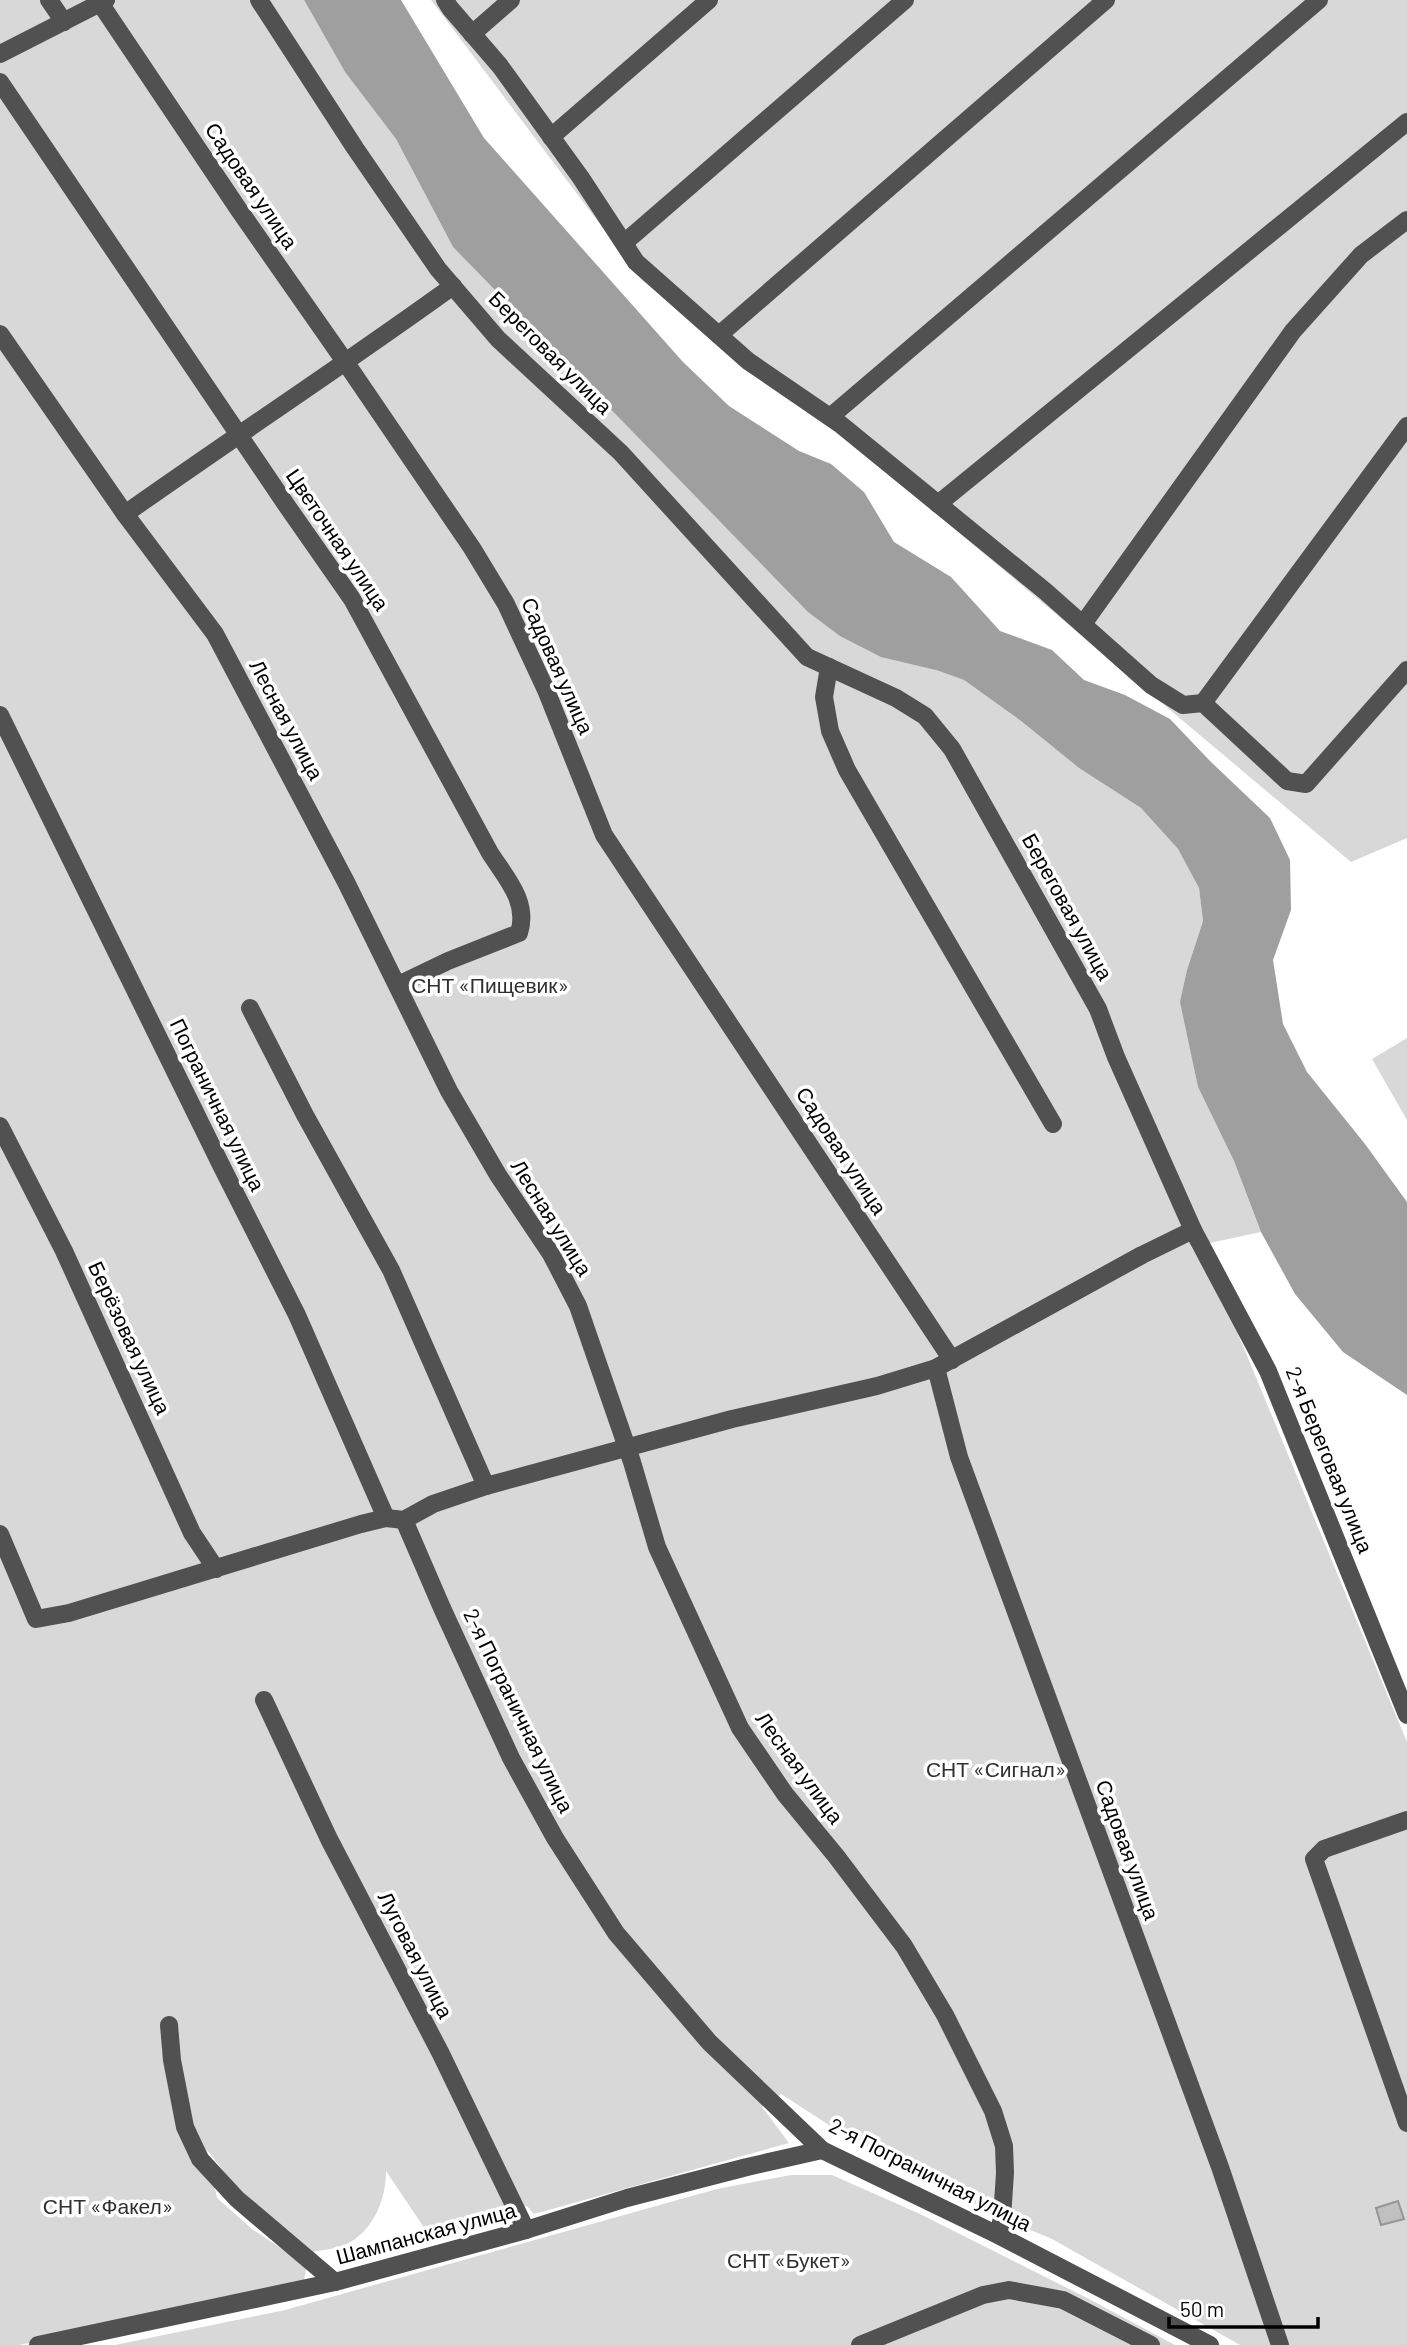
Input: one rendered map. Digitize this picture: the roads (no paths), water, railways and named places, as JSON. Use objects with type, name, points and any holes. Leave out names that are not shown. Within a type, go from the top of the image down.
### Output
[{"type":"street","points":[[49,0],[64,22]]},
{"type":"street","name":"Береговая улица","points":[[259,0],[438,269],[498,339],[621,453],[807,657],[896,698],[925,716],[952,748],[1098,1009],[1193,1230]]},
{"type":"street","points":[[445,0],[500,66],[636,262],[748,361],[830,417],[1083,624],[1151,685],[1183,705],[1203,703],[1407,426]]},
{"type":"street","points":[[472,34],[511,0]]},
{"type":"street","points":[[551,137],[709,0]]},
{"type":"street","points":[[624,243],[905,0]]},
{"type":"street","points":[[719,335],[1106,0]]},
{"type":"street","points":[[830,417],[1319,0]]},
{"type":"street","points":[[0,54],[103,1]]},
{"type":"street","name":"Садовая улица","points":[[103,1],[239,210],[346,363],[506,604],[546,690],[604,835],[952,1360]]},
{"type":"street","name":"Цветочная улица","points":[[0,82],[352,599],[521,906],[523,919],[519,933],[448,961],[398,985]]},
{"type":"street","points":[[938,504],[1407,122]]},
{"type":"street","points":[[1083,624],[1293,331],[1361,255],[1407,220]]},
{"type":"street","points":[[125,514],[346,363],[453,286]]},
{"type":"street","name":"Лесная улица","points":[[0,334],[125,514],[215,634],[398,985],[449,1091],[498,1175],[551,1254],[578,1306],[627,1448],[657,1547],[740,1728],[785,1794],[904,1945],[945,2015],[993,2111],[1004,2146],[1005,2174],[999,2235]]},
{"type":"street","points":[[829,667],[824,697],[830,731],[847,770],[1053,1124]]},
{"type":"street","points":[[1203,703],[1287,781],[1306,784],[1407,670]]},
{"type":"street","name":"Пограничная улица","points":[[0,715],[297,1315],[386,1518]]},
{"type":"street","points":[[250,1008],[305,1115],[391,1270],[486,1486]]},
{"type":"street","name":"Берёзовая улица","points":[[0,1126],[70,1264],[192,1533],[216,1569]]},
{"type":"street","points":[[0,1534],[36,1619],[69,1613],[386,1518],[404,1520],[433,1504],[486,1486],[732,1419],[877,1385],[936,1368],[1142,1255],[1193,1230]]},
{"type":"street","name":"2-я Береговая улица","points":[[1193,1230],[1268,1371],[1407,1715]]},
{"type":"street","name":"Садовая улица","points":[[936,1368],[959,1457],[1216,2155],[1280,2345]]},
{"type":"street","name":"2-я Пограничная улица","points":[[404,1520],[511,1758],[555,1838],[616,1933],[709,2042],[822,2150],[999,2235],[1210,2345]]},
{"type":"street","name":"Луговая улица","points":[[264,1700],[329,1839],[441,2054],[526,2230]]},
{"type":"street","points":[[1407,1820],[1324,1849],[1314,1859],[1407,2123]]},
{"type":"street","points":[[169,2025],[172,2060],[185,2127],[200,2159],[237,2199],[335,2282]]},
{"type":"street","name":"Шампанская улица","points":[[38,2345],[335,2282],[526,2230],[627,2198],[822,2150]]},
{"type":"street","points":[[860,2345],[983,2295],[1009,2290],[1063,2300],[1152,2345]]},
{"type":"park label","name":"СНТ «Пищевик»","points":[[490,986]]},
{"type":"park label","name":"СНТ «Сигнал»","points":[[996,1770]]},
{"type":"park label","name":"СНТ «Факел»","points":[[108,2207]]},
{"type":"park label","name":"СНТ «Букет»","points":[[789,2261]]}]
